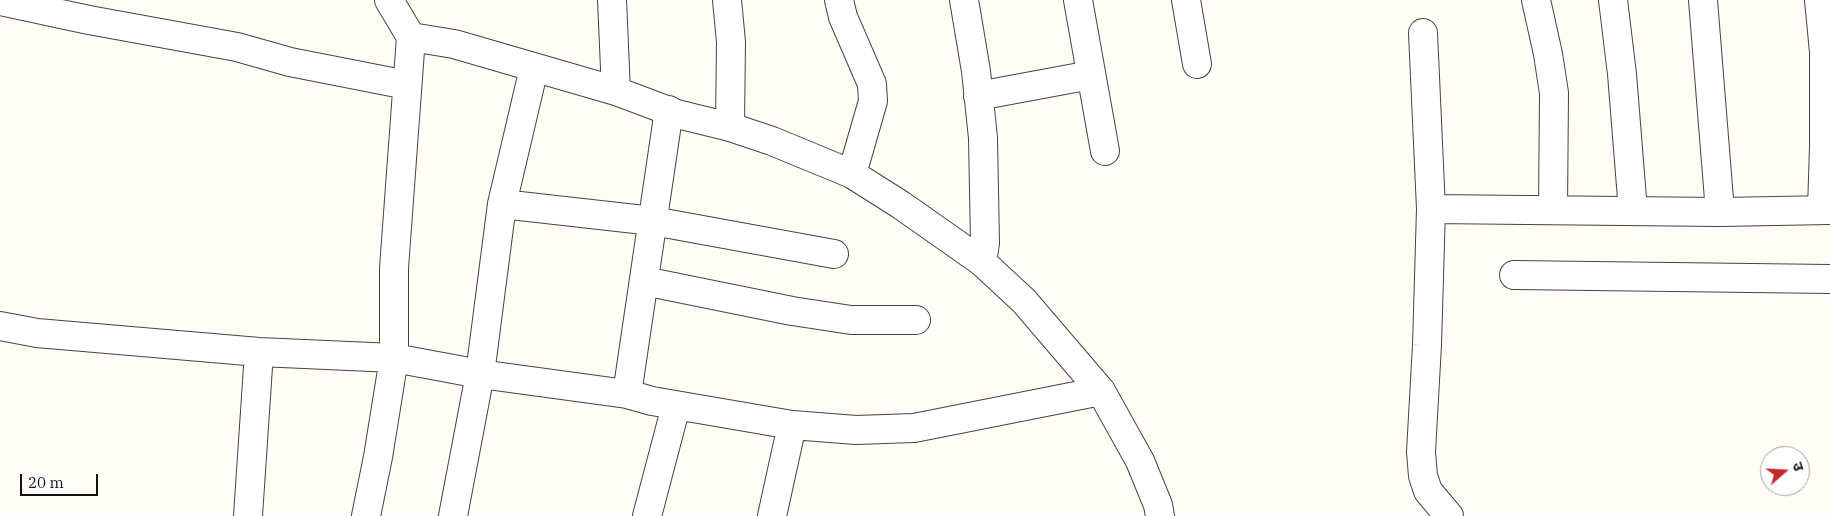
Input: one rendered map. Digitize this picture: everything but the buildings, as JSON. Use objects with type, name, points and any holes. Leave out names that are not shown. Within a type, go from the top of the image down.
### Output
[{"type":"street","points":[[366,516],[394,358],[394,268],[411,37],[389,0]]},
{"type":"street","points":[[612,0],[616,91]]},
{"type":"street","points":[[727,0],[731,42],[730,127]]},
{"type":"street","points":[[839,0],[843,17],[872,84],[872,101],[852,174]]},
{"type":"street","points":[[964,0],[978,96],[983,147],[984,243],[982,262]]},
{"type":"street","points":[[1078,0],[1105,151]]},
{"type":"street","points":[[1186,0],[1197,64]]},
{"type":"street","points":[[1536,0],[1548,54],[1554,93],[1553,210]]},
{"type":"street","points":[[1614,0],[1633,211]]},
{"type":"street","points":[[1704,0],[1720,212]]},
{"type":"street","points":[[1431,209],[1720,212],[1826,210],[1824,52],[1820,0]]},
{"type":"street","points":[[0,1],[90,20],[237,47],[290,62],[407,85]]},
{"type":"street","points":[[1423,33],[1431,209],[1427,345],[1421,452],[1423,476],[1428,491],[1449,516]]},
{"type":"street","points":[[411,37],[454,44],[616,91],[669,110],[772,141],[852,174],[901,205],[982,262],[1024,301],[1101,391],[1140,461],[1158,505],[1160,516]]},
{"type":"street","points":[[453,516],[480,374],[502,204],[534,68]]},
{"type":"street","points":[[978,96],[1091,75]]},
{"type":"street","points":[[627,394],[669,110]]},
{"type":"street","points":[[502,204],[653,222],[834,254]]},
{"type":"street","points":[[1514,275],[1830,279]]},
{"type":"street","points":[[644,281],[783,309],[851,320],[916,320]]},
{"type":"street","points":[[0,326],[37,333],[259,352],[394,358],[480,374],[627,394],[676,406],[792,425],[856,430],[914,428],[1101,391]]},
{"type":"street","points":[[248,516],[259,352]]},
{"type":"street","points":[[647,516],[676,406]]},
{"type":"street","points":[[772,516],[792,425]]}]
